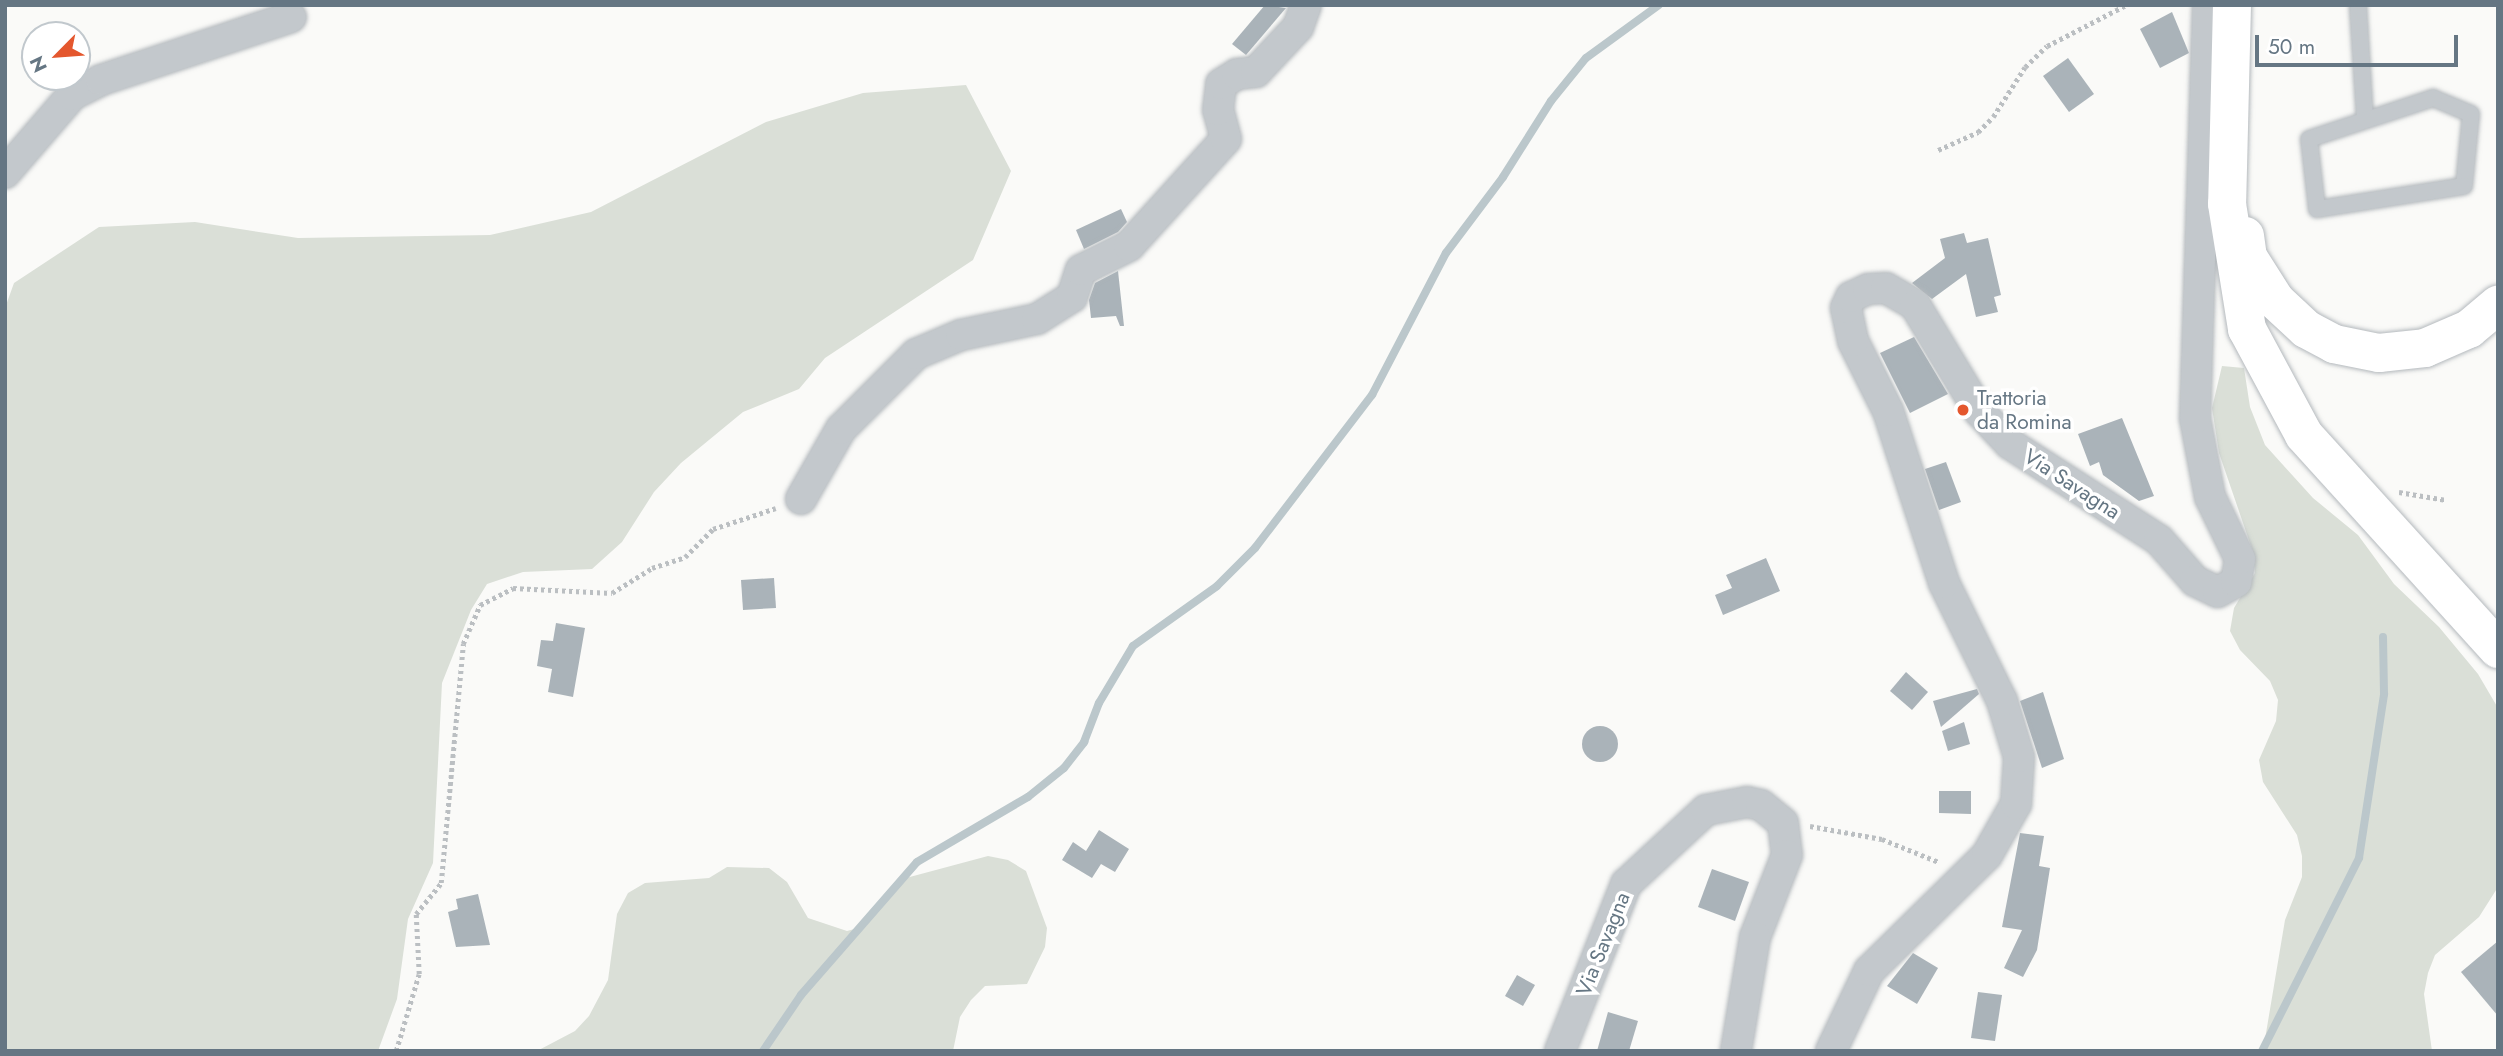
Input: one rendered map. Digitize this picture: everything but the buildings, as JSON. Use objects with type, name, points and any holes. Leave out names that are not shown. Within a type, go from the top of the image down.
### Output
[{"type":"highway","points":[[2232,5],[2227,204],[2247,330],[2304,435],[2498,649]]},
{"type":"highway","points":[[2248,5],[2243,218],[2248,257],[2276,301],[2306,329],[2334,344],[2379,353],[2425,348],[2469,329],[2498,305]]},
{"type":"street","points":[[802,499],[841,429],[916,354],[961,335],[1037,319],[1072,297],[1081,270],[1129,246],[1226,139],[1218,110],[1221,84],[1237,74],[1256,72],[1298,27],[1306,5]]},
{"type":"street","name":"Via Savagna","points":[[1839,1042],[1869,971],[1987,855],[2016,804],[2019,757],[2002,701],[1939,571],[1888,411],[1853,341],[1846,308],[1851,297],[1868,289],[1886,288],[1915,306],[1979,411],[2010,444],[2159,540],[2195,581],[2218,592],[2236,582],[2240,559],[2210,497],[2196,418],[2208,5]]},
{"type":"street","points":[[5,173],[72,95],[101,80],[291,17]]},
{"type":"street","name":"Via Savagna","points":[[1560,1051],[1626,884],[1641,867],[1706,810],[1747,802],[1761,805],[1783,823]]},
{"type":"street","points":[[1736,1051],[1755,937],[1787,855],[1783,823]]},
{"type":"lane","points":[[2358,5],[2365,120]]},
{"type":"lane","points":[[2433,98],[2471,114],[2464,186],[2317,209],[2309,139],[2365,120],[2433,98]]},
{"type":"path","points":[[1938,150],[1978,132],[1993,117],[2025,67],[2047,46],[2126,5]]},
{"type":"path","points":[[396,1051],[419,974],[416,914],[441,883],[463,644],[480,605],[513,588],[612,593],[652,568],[685,557],[713,529],[802,499]]},
{"type":"path","points":[[1783,823],[1788,819],[1830,832],[1882,839],[1944,865],[1960,881]]},
{"type":"shaded area","points":[[966,85],[1011,171],[973,260],[825,358],[799,389],[743,412],[681,463],[654,492],[622,542],[592,569],[523,572],[487,584],[471,610],[442,683],[433,863],[408,919],[397,999],[378,1051],[5,1051],[5,308],[14,283],[99,227],[195,222],[298,238],[490,235],[591,212],[766,122],[863,93]]},
{"type":"shaded area","points":[[2222,366],[2244,368],[2250,407],[2265,445],[2313,498],[2358,535],[2394,584],[2439,627],[2478,674],[2498,708],[2498,887],[2479,917],[2435,955],[2424,994],[2432,1051],[2263,1051],[2285,920],[2302,877],[2302,856],[2297,835],[2263,782],[2259,760],[2276,721],[2278,700],[2270,681],[2240,650],[2230,631],[2234,608],[2255,573],[2253,552],[2219,453],[2212,408]]},
{"type":"shaded area","points":[[988,856],[1008,860],[1026,871],[1047,928],[1045,947],[1027,984],[985,986],[971,1000],[960,1017],[953,1051],[537,1051],[575,1031],[589,1016],[608,980],[617,914],[628,893],[645,883],[709,878],[727,867],[769,868],[787,882],[808,918],[847,931],[866,926],[889,889],[906,878]]},
{"type":"waterway","points":[[763,1051],[801,995],[917,862],[1028,797],[1064,768],[1084,742],[1099,703],[1133,646],[1217,586],[1255,548],[1372,395],[1446,253],[1503,177],[1551,101],[1586,58],[1659,5]]},
{"type":"waterway","points":[[2262,1051],[2359,858],[2384,694],[2383,637]]},
{"type":"place","name":"Trattoria da Romina","points":[[1963,410]]}]
